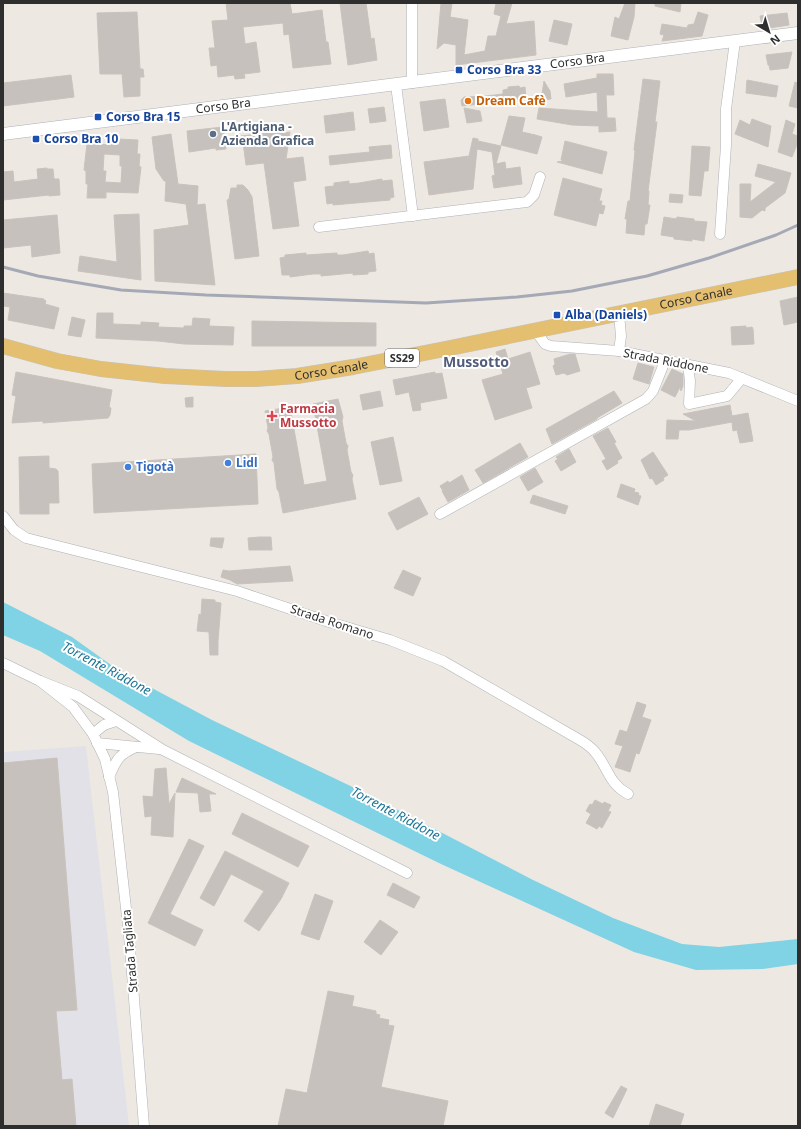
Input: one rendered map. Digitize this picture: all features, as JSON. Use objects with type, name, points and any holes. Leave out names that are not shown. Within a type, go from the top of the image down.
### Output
[{"type":"main road","name":"Corso Canale","points":[[3,346],[57,361],[101,369],[226,379],[256,379],[297,376],[353,367],[450,348],[798,277]]},
{"type":"street","points":[[412,3],[412,83]]},
{"type":"street","name":"Corso Bra","points":[[3,134],[798,33]]},
{"type":"street","points":[[720,234],[726,146],[726,109],[735,41]]},
{"type":"street","points":[[396,85],[413,216]]},
{"type":"street","points":[[319,227],[527,202],[534,195],[540,178]]},
{"type":"street","points":[[619,351],[621,336],[620,314]]},
{"type":"street","name":"Strada Riddone","points":[[535,330],[546,344],[551,346],[619,351],[729,373],[798,401]]},
{"type":"street","points":[[440,514],[646,399],[654,392],[666,361]]},
{"type":"street","points":[[688,365],[690,381],[689,404],[727,396],[742,378]]},
{"type":"street","name":"Strada Romano","points":[[3,516],[14,530],[26,538],[237,591],[329,622],[390,640],[443,661],[580,740],[595,752],[619,789],[628,794]]},
{"type":"street","name":"Strada Tagliata","points":[[3,663],[40,681],[78,696],[163,750],[407,874]]},
{"type":"street","name":"Strada Tagliata","points":[[40,681],[73,707],[93,734],[105,759],[110,777],[129,935],[144,1126]]},
{"type":"street","points":[[93,734],[104,725],[116,721]]},
{"type":"street","name":"Strada Tagliata","points":[[97,743],[138,746],[163,750]]},
{"type":"street","points":[[110,777],[116,760],[126,752],[138,746]]},
{"type":"shaded area","points":[[86,746],[129,1126],[3,1126],[3,752]]},
{"type":"water","name":"Torrente Riddone","points":[[3,602],[72,637],[118,670],[212,720],[361,791],[533,880],[613,918],[682,944],[719,947],[798,939],[798,964],[763,969],[696,970],[634,952],[441,864],[189,741],[40,651],[3,635]]},
{"type":"building","points":[[226,3],[290,3],[292,14],[322,10],[326,42],[328,42],[331,64],[293,68],[289,34],[284,35],[283,23],[243,27],[245,44],[256,42],[260,72],[244,74],[245,78],[235,79],[234,75],[218,77],[217,65],[211,66],[209,48],[215,48],[212,21],[228,20]]},
{"type":"building","points":[[340,3],[366,3],[371,39],[374,38],[377,60],[348,65]]},
{"type":"building","points":[[441,3],[452,3],[450,17],[468,20],[464,55],[485,51],[488,36],[496,36],[501,16],[494,14],[496,3],[512,3],[506,24],[534,21],[536,55],[456,65],[456,45],[444,43],[437,49]]},
{"type":"building","points":[[625,3],[635,3],[634,17],[628,40],[611,36],[615,17],[619,19]]},
{"type":"building","points":[[655,3],[681,3],[680,12],[655,6]]},
{"type":"building","points":[[137,12],[140,69],[143,69],[144,77],[140,77],[140,96],[124,97],[122,74],[100,74],[97,13]]},
{"type":"building","points":[[698,12],[708,15],[702,36],[662,41],[664,35],[660,34],[662,24],[687,28],[688,25],[694,24]]},
{"type":"building","points":[[787,13],[789,25],[763,29],[760,16]]},
{"type":"building","points":[[554,20],[572,24],[567,45],[549,41]]},
{"type":"building","points":[[792,52],[788,68],[770,70],[766,55]]},
{"type":"building","points":[[597,74],[613,74],[614,95],[606,95],[607,118],[615,118],[616,131],[599,132],[599,126],[572,125],[537,119],[539,108],[598,112],[597,92],[566,97],[564,84],[597,78]]},
{"type":"building","points":[[71,75],[74,97],[3,106],[3,83]]},
{"type":"building","points":[[643,79],[660,81],[655,122],[657,122],[648,191],[648,205],[650,205],[644,235],[626,233],[627,219],[625,219],[628,201],[630,201],[634,150]]},
{"type":"building","points":[[747,80],[778,86],[776,97],[746,93]]},
{"type":"building","points":[[544,81],[550,91],[551,99],[541,100]]},
{"type":"building","points":[[795,82],[798,83],[798,108],[789,106]]},
{"type":"building","points":[[519,86],[520,88],[525,87],[526,99],[462,106],[461,100],[464,97],[503,94],[503,90],[508,89],[508,87]]},
{"type":"building","points":[[445,99],[449,127],[424,131],[420,102]]},
{"type":"building","points":[[384,107],[386,121],[370,123],[368,109]]},
{"type":"building","points":[[464,108],[480,111],[482,121],[467,123]]},
{"type":"building","points":[[353,112],[355,130],[326,133],[324,116]]},
{"type":"building","points":[[509,116],[525,118],[522,132],[531,134],[531,136],[532,134],[542,137],[537,154],[501,145]]},
{"type":"building","points":[[752,119],[771,126],[768,147],[735,134],[740,120],[750,125]]},
{"type":"building","points":[[786,120],[795,124],[792,134],[798,136],[798,142],[792,157],[778,152]]},
{"type":"building","points":[[223,127],[226,149],[216,150],[216,148],[189,152],[187,131]]},
{"type":"building","points":[[283,131],[284,133],[290,132],[286,159],[303,157],[306,180],[293,182],[299,226],[273,229],[264,163],[246,165],[243,142],[245,139],[241,136]]},
{"type":"building","points":[[171,134],[178,184],[198,186],[197,205],[205,204],[215,285],[155,281],[154,230],[189,225],[186,204],[165,201],[166,181],[164,181],[156,169],[152,137]]},
{"type":"building","points":[[473,138],[478,139],[478,141],[501,146],[496,164],[505,162],[506,169],[520,167],[522,184],[494,188],[492,176],[495,175],[492,152],[477,149],[473,189],[429,195],[424,162],[469,156]]},
{"type":"building","points":[[119,139],[138,140],[137,154],[140,154],[139,166],[141,167],[138,193],[106,192],[106,198],[87,198],[88,184],[86,184],[86,171],[84,170],[87,144],[119,145]],"holes":[[[104,154],[120,155],[120,166],[122,166],[121,183],[105,182],[106,171],[103,171]]]},
{"type":"building","points":[[565,141],[607,152],[602,174],[557,162],[564,161],[561,160]]},
{"type":"building","points":[[391,145],[392,158],[330,165],[329,156],[370,152],[369,147]]},
{"type":"building","points":[[692,146],[710,147],[708,171],[704,171],[701,196],[689,195]]},
{"type":"building","points":[[758,164],[791,173],[785,193],[765,208],[765,211],[762,210],[752,218],[740,217],[740,184],[751,184],[750,202],[776,182],[755,176]]},
{"type":"building","points":[[37,169],[53,169],[54,179],[59,179],[60,195],[3,200],[3,172],[13,171],[14,182],[38,179]]},
{"type":"building","points":[[563,178],[602,189],[599,201],[602,201],[601,205],[605,206],[603,214],[599,213],[596,226],[554,215]]},
{"type":"building","points":[[382,179],[382,181],[392,180],[394,197],[390,198],[390,200],[333,205],[333,203],[327,204],[325,187],[334,186],[334,183],[349,181],[349,184]]},
{"type":"building","points":[[237,185],[243,185],[252,197],[259,256],[235,259],[227,200],[229,199],[231,188],[237,188]]},
{"type":"building","points":[[670,194],[683,195],[682,203],[669,202]]},
{"type":"building","points":[[139,214],[141,280],[78,271],[80,256],[117,262],[114,215]]},
{"type":"building","points":[[57,215],[60,253],[32,257],[31,245],[3,248],[3,220]]},
{"type":"building","points":[[664,217],[676,219],[677,217],[707,222],[704,241],[674,239],[674,237],[661,235]]},
{"type":"building","points":[[368,251],[369,254],[374,253],[376,271],[368,272],[368,274],[353,275],[353,273],[321,276],[321,274],[313,274],[290,277],[290,275],[282,275],[280,258],[285,257],[285,255],[337,253],[337,255],[343,255]]},
{"type":"building","points":[[3,293],[44,299],[46,301],[45,304],[59,308],[54,329],[8,320],[10,307],[3,306]]},
{"type":"building","points":[[798,297],[798,322],[784,325],[780,301]]},
{"type":"building","points":[[97,313],[113,313],[113,324],[141,325],[141,322],[159,323],[158,327],[184,328],[184,326],[192,326],[193,318],[210,319],[209,326],[234,327],[233,345],[184,344],[158,341],[96,338]]},
{"type":"building","points":[[72,317],[85,320],[81,337],[68,335]]},
{"type":"building","points":[[252,321],[376,323],[376,346],[252,346]]},
{"type":"building","points":[[746,326],[746,328],[752,327],[753,329],[754,344],[732,345],[731,327]]},
{"type":"building","points":[[505,349],[508,359],[530,352],[540,384],[526,388],[532,408],[495,420],[482,380],[503,374],[496,352]]},
{"type":"building","points":[[575,354],[580,371],[567,375],[564,373],[556,375],[553,366],[555,364],[554,359]]},
{"type":"building","points":[[638,363],[654,367],[649,384],[633,379]]},
{"type":"building","points":[[672,369],[683,374],[683,386],[681,391],[680,387],[675,397],[661,390]]},
{"type":"building","points":[[16,372],[112,390],[109,407],[111,408],[110,415],[108,418],[43,423],[43,421],[12,423],[16,396],[12,395]]},
{"type":"building","points":[[435,372],[435,374],[442,373],[447,398],[420,403],[421,410],[413,411],[409,392],[396,395],[393,380]]},
{"type":"building","points":[[380,391],[383,406],[363,410],[360,395]]},
{"type":"building","points":[[614,391],[622,403],[552,444],[546,429]]},
{"type":"building","points":[[193,397],[193,407],[186,407],[185,398]]},
{"type":"building","points":[[338,399],[343,417],[342,421],[346,443],[348,446],[347,450],[351,472],[353,475],[352,479],[356,499],[283,513],[279,492],[277,489],[265,411],[290,407],[304,485],[327,481],[313,404]]},
{"type":"building","points":[[730,405],[732,416],[748,413],[753,441],[740,443],[737,430],[733,431],[732,422],[689,430],[679,430],[678,439],[666,439],[667,420],[696,421],[683,414]]},
{"type":"building","points":[[608,428],[616,442],[614,443],[622,458],[617,461],[618,463],[607,470],[602,461],[606,459],[593,436]]},
{"type":"building","points":[[393,437],[402,481],[380,485],[371,442]]},
{"type":"building","points":[[520,443],[528,457],[483,483],[475,470]]},
{"type":"building","points":[[569,449],[576,462],[561,471],[555,461],[558,459],[556,457]]},
{"type":"building","points":[[653,452],[668,475],[663,478],[664,480],[656,485],[652,478],[650,479],[641,460]]},
{"type":"building","points":[[256,454],[258,504],[94,513],[92,464]]},
{"type":"building","points":[[49,456],[49,468],[56,469],[58,471],[59,503],[49,503],[49,514],[20,514],[19,457]]},
{"type":"building","points":[[535,468],[543,482],[528,491],[520,477]]},
{"type":"building","points":[[462,475],[469,490],[448,502],[440,486],[448,481],[449,483]]},
{"type":"building","points":[[621,484],[635,489],[634,492],[639,493],[638,495],[641,496],[638,505],[617,497]]},
{"type":"building","points":[[533,495],[568,506],[565,514],[530,503]]},
{"type":"building","points":[[419,497],[428,514],[397,530],[388,513]]},
{"type":"building","points":[[271,537],[272,550],[249,550],[248,538]]},
{"type":"building","points":[[211,538],[224,538],[222,548],[210,546]]},
{"type":"building","points":[[290,566],[293,581],[237,584],[221,577],[223,570],[229,571]]},
{"type":"building","points":[[403,570],[421,578],[413,596],[394,588]]},
{"type":"building","points":[[202,599],[215,600],[215,602],[221,603],[218,655],[210,655],[209,632],[197,631],[199,614],[201,615]]},
{"type":"building","points":[[637,702],[646,705],[642,717],[651,720],[639,754],[636,753],[630,772],[615,767],[623,746],[615,744],[620,730],[627,732]]},
{"type":"building","points":[[57,758],[77,1010],[56,1011],[62,1080],[72,1079],[76,1126],[3,1126],[3,763]]},
{"type":"building","points":[[166,768],[169,804],[175,793],[173,837],[151,835],[152,816],[145,817],[143,796],[153,797],[155,769]]},
{"type":"building","points":[[182,778],[216,794],[209,794],[211,811],[200,812],[198,793],[176,792]]},
{"type":"building","points":[[595,800],[603,804],[604,802],[611,805],[608,811],[611,812],[602,828],[599,826],[597,829],[586,823],[591,814],[586,811],[590,804],[592,805]]},
{"type":"building","points":[[242,813],[309,846],[298,867],[232,834]]},
{"type":"building","points":[[189,839],[204,846],[170,914],[203,930],[195,946],[148,923]]},
{"type":"building","points":[[225,851],[289,883],[281,899],[259,931],[244,921],[264,891],[231,874],[214,906],[200,898]]},
{"type":"building","points":[[393,883],[420,897],[414,908],[387,895]]},
{"type":"building","points":[[315,894],[333,901],[319,940],[301,934]]},
{"type":"building","points":[[380,920],[398,932],[381,955],[364,942]]},
{"type":"building","points":[[328,991],[354,996],[352,1006],[376,1011],[376,1014],[380,1015],[379,1018],[389,1020],[388,1025],[394,1026],[381,1087],[448,1101],[443,1126],[278,1126],[286,1089],[307,1093]]},
{"type":"building","points":[[621,1086],[627,1089],[613,1118],[605,1113]]},
{"type":"building","points":[[656,1104],[684,1114],[680,1126],[649,1126]]},
{"type":"railway","points":[[3,267],[38,276],[121,290],[206,295],[426,303],[517,297],[572,291],[647,276],[709,258],[776,235],[798,225]]},
{"type":"place","name":"Corso Bra 33","points":[[459,70]]},
{"type":"place","name":"Dream Cafè","points":[[468,101]]},
{"type":"place","name":"Corso Bra 15","points":[[98,117]]},
{"type":"place","name":"L'Artigiana - Azienda Grafica","points":[[213,134]]},
{"type":"place","name":"Corso Bra 10","points":[[36,139]]},
{"type":"place","name":"Alba (Daniels)","points":[[557,315]]},
{"type":"place","name":"Farmacia Mussotto","points":[[272,416]]},
{"type":"place","name":"Lidl","points":[[228,463]]},
{"type":"place","name":"Tigotà","points":[[128,467]]},
{"type":"district","name":"Mussotto","points":[[476,362]]}]
